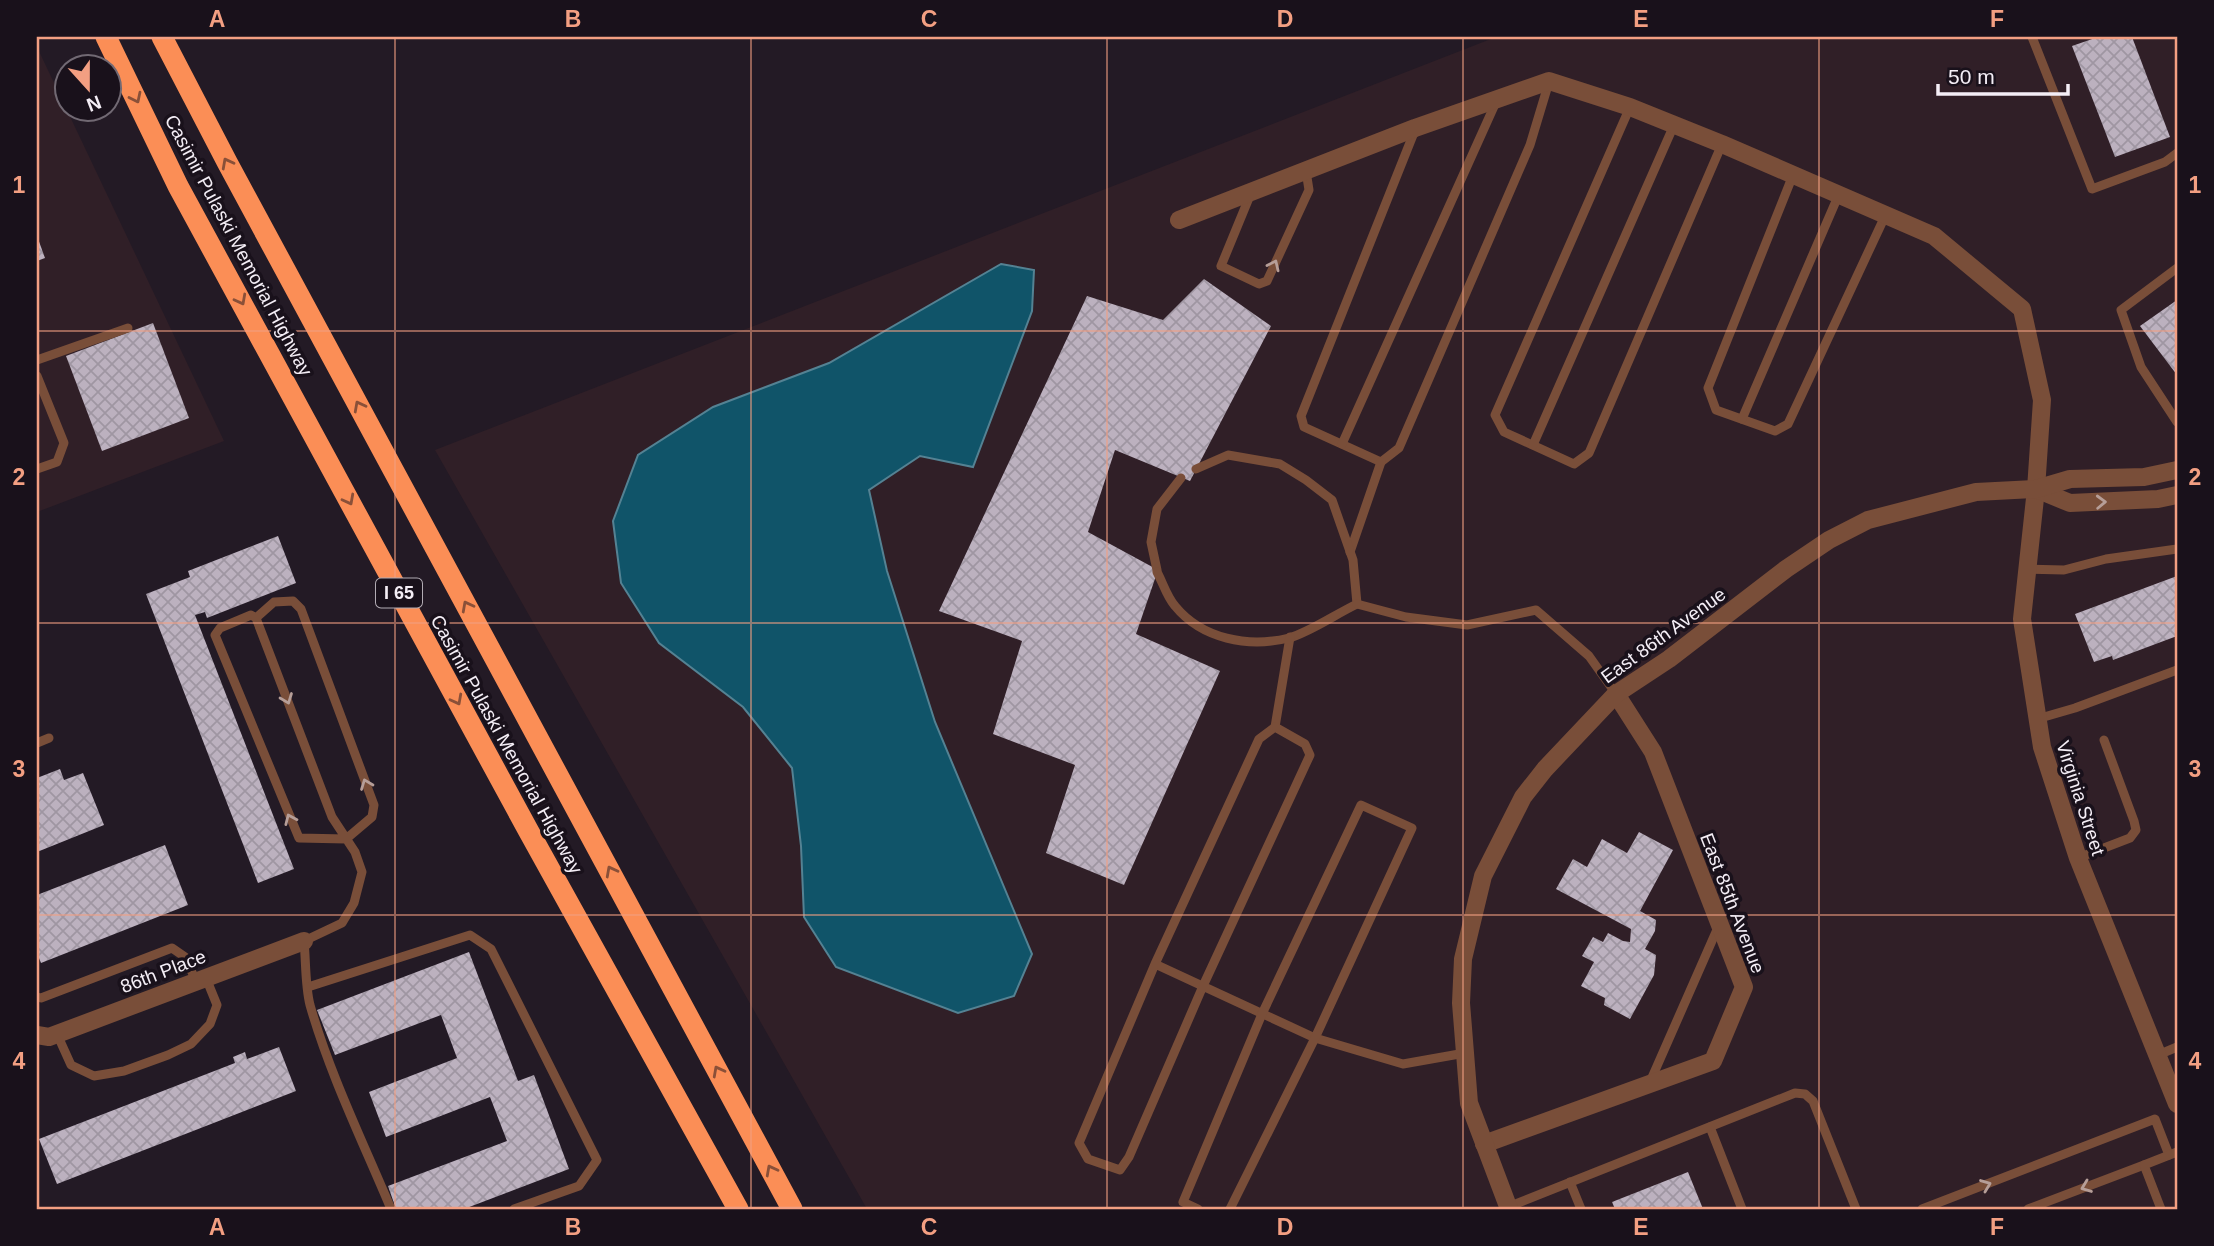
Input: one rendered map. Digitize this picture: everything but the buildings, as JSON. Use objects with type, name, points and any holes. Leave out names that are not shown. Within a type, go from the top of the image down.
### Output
[{"type":"highway","name":"Casimir Pulaski Memorial Highway","points":[[107,37],[178,186],[528,830],[738,1209]]},
{"type":"highway","name":"Casimir Pulaski Memorial Highway","points":[[163,37],[227,162],[792,1209]]},
{"type":"street","points":[[1179,220],[1415,128],[1549,81]]},
{"type":"street","name":"Virginia Street","points":[[1549,81],[1630,107],[1722,144],[1934,236],[2022,309],[2042,400],[2036,489],[2022,619],[2042,747],[2078,858],[2177,1104]]},
{"type":"street","name":"East 86th Avenue","points":[[1508,1208],[1469,1103],[1461,1003],[1463,959],[1483,876],[1523,797],[1552,760],[1616,694],[1669,659],[1786,569],[1829,540],[1868,520],[1976,492],[2036,489],[2070,479],[2144,477],[2177,470]]},
{"type":"street","name":"East 86th Avenue","points":[[2036,489],[2070,503],[2158,499],[2177,495]]},
{"type":"street","name":"East 85th Avenue","points":[[1484,1144],[1713,1061],[1744,988],[1653,752],[1616,694]]},
{"type":"street","name":"86th Place","points":[[37,1035],[49,1037],[304,941]]},
{"type":"lane","points":[[2032,37],[2092,189],[2165,162],[2177,153]]},
{"type":"lane","points":[[1350,552],[1381,462],[1399,448],[1530,145],[1549,81]]},
{"type":"lane","points":[[1342,444],[1496,100]]},
{"type":"lane","points":[[1630,107],[1495,415],[1504,432],[1574,464],[1589,453],[1722,144]]},
{"type":"lane","points":[[1533,445],[1674,125]]},
{"type":"lane","points":[[1381,462],[1304,427],[1301,416],[1415,128]]},
{"type":"lane","points":[[1252,192],[1221,267],[1259,284],[1267,281],[1310,190],[1306,171]]},
{"type":"lane","points":[[1793,175],[1708,388],[1716,410],[1775,431],[1788,424],[1886,214]]},
{"type":"lane","points":[[1742,419],[1839,194]]},
{"type":"lane","points":[[2177,268],[2121,310],[2141,367],[2177,422]]},
{"type":"lane","points":[[37,360],[128,328]]},
{"type":"lane","points":[[37,376],[64,443],[57,461],[37,469]]},
{"type":"lane","points":[[1196,469],[1228,456],[1280,464],[1332,500],[1353,560],[1357,604]]},
{"type":"lane","points":[[1181,478],[1157,509],[1151,542],[1157,571],[1174,605],[1197,627],[1227,640],[1260,642],[1290,637],[1357,604],[1406,617],[1467,625],[1535,610],[1589,656],[1616,694]]},
{"type":"lane","points":[[2027,569],[2064,570],[2106,559],[2177,549]]},
{"type":"lane","points":[[256,618],[274,602],[293,600],[301,609],[374,805],[372,817],[346,839],[299,838],[215,635],[220,628],[251,615],[256,618],[332,817],[346,839],[355,852],[362,872],[354,903],[342,923],[304,941],[309,1002],[339,1086],[391,1209]]},
{"type":"lane","points":[[1275,727],[1305,744],[1310,755],[1124,1164],[1120,1170],[1088,1159],[1079,1143],[1155,964],[1259,739],[1275,727],[1290,637]]},
{"type":"lane","points":[[2037,719],[2075,708],[2177,670]]},
{"type":"lane","points":[[37,743],[49,738]]},
{"type":"lane","points":[[2078,858],[2130,838],[2136,830],[2104,740]]},
{"type":"lane","points":[[1198,1209],[1183,1202],[1262,1013],[1361,806],[1412,828],[1230,1209]]},
{"type":"lane","points":[[1650,1084],[1720,923]]},
{"type":"lane","points":[[308,987],[470,935],[491,948],[597,1160],[579,1186],[514,1209]]},
{"type":"lane","points":[[37,997],[41,998],[172,948],[185,957],[217,1005],[210,1024],[191,1044],[124,1071],[94,1076],[72,1065],[57,1033]]},
{"type":"lane","points":[[1155,964],[1314,1038],[1403,1064],[1465,1053]]},
{"type":"lane","points":[[2158,1055],[2177,1047]]},
{"type":"lane","points":[[1508,1208],[1795,1093],[1805,1094],[1813,1101],[1856,1209]]},
{"type":"lane","points":[[1922,1209],[2155,1119],[2173,1153],[2052,1205],[2028,1209]]},
{"type":"lane","points":[[1710,1127],[1742,1209]]},
{"type":"lane","points":[[2144,1165],[2161,1209]]},
{"type":"lane","points":[[1570,1182],[1581,1209]]},
{"type":"shaded area","points":[[1496,37],[2177,37],[2177,1209],[867,1209],[435,450]]},
{"type":"shaded area","points":[[37,47],[52,79],[52,122],[73,122],[224,441],[37,512]]},
{"type":"water","points":[[1001,264],[1034,270],[1032,311],[973,467],[920,456],[869,490],[887,571],[935,722],[1032,954],[1014,996],[958,1013],[836,967],[804,917],[801,846],[792,768],[743,707],[659,643],[621,583],[613,521],[638,455],[713,407],[829,363]]}]
